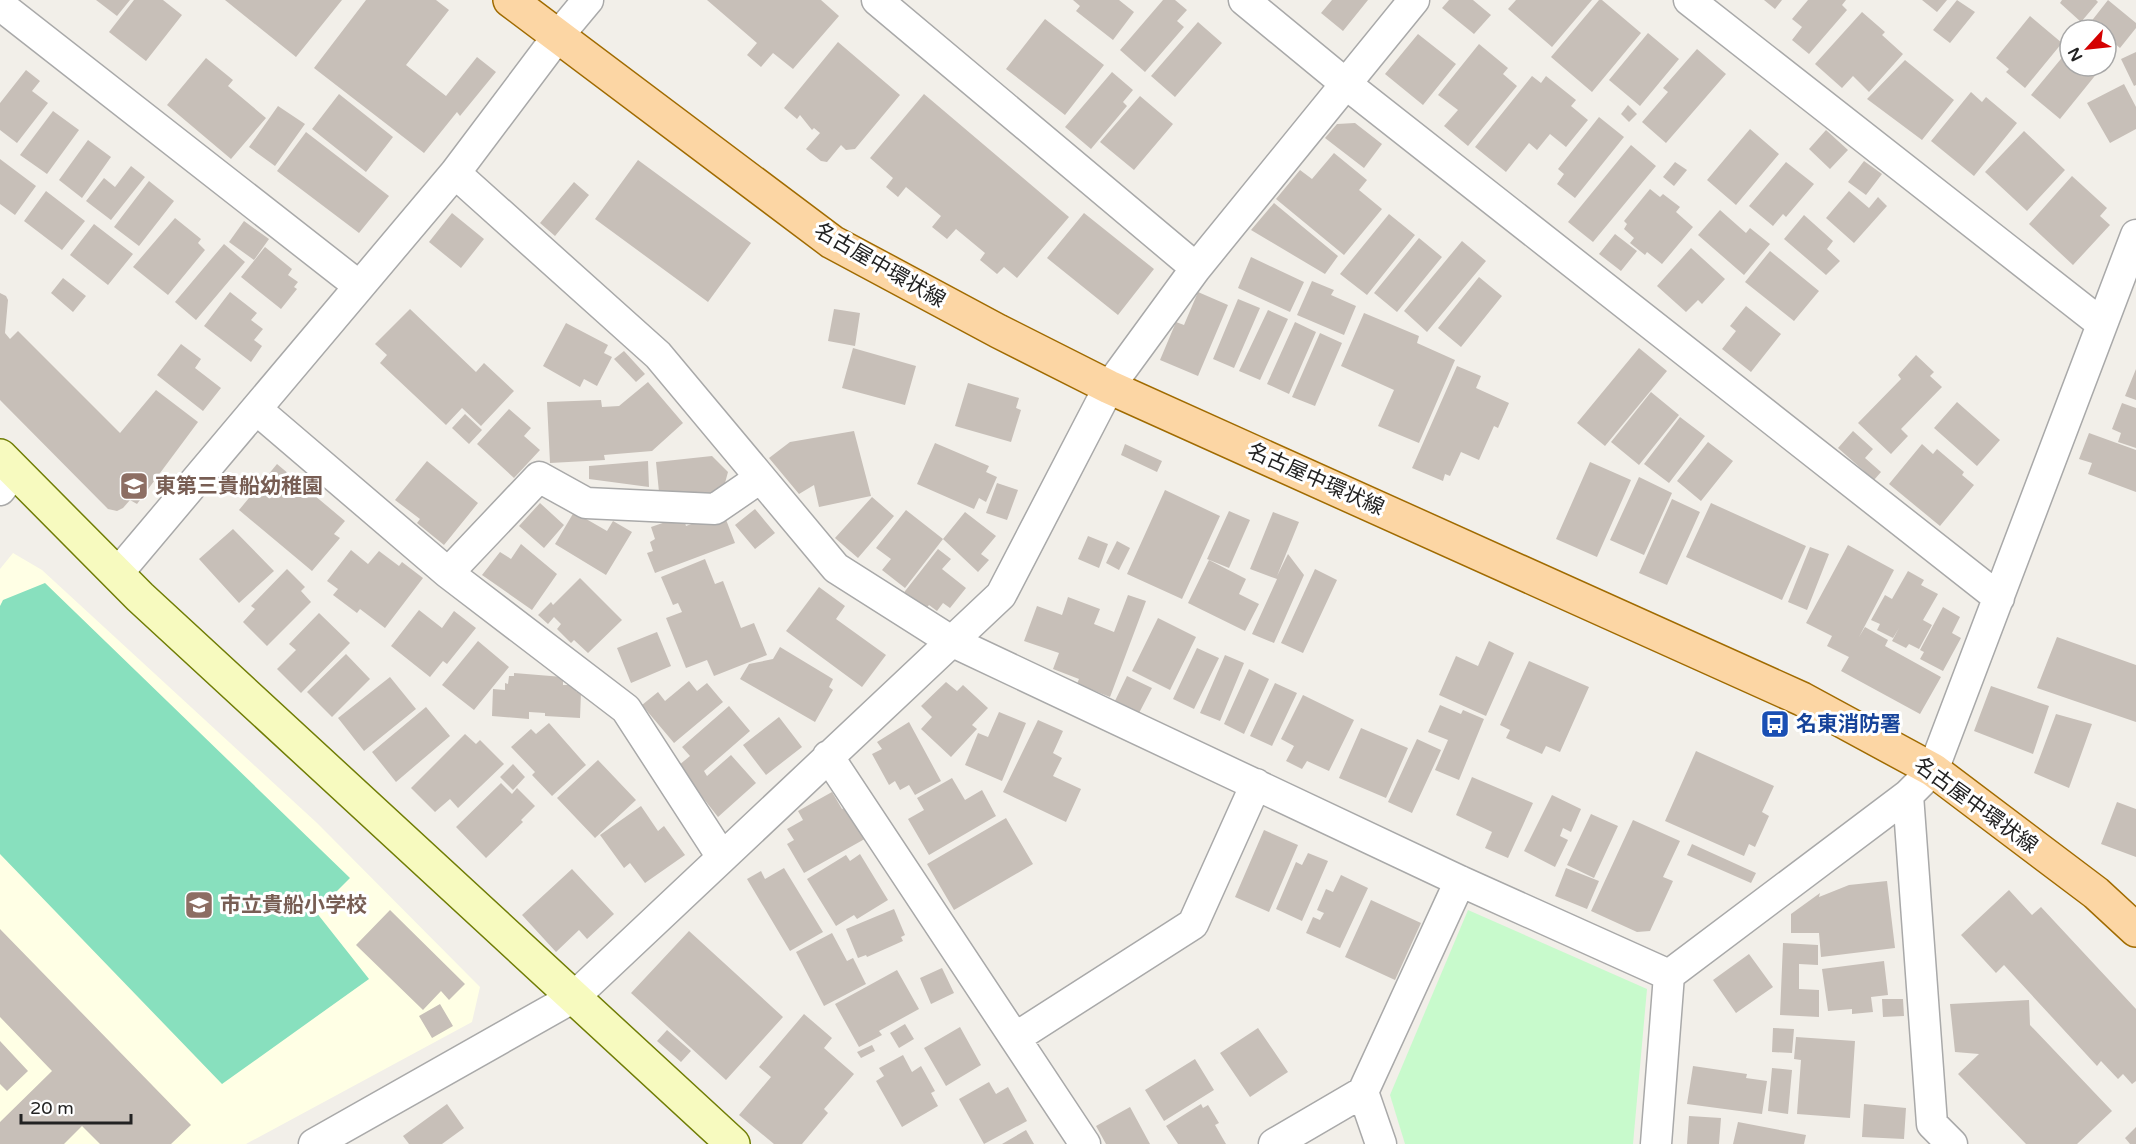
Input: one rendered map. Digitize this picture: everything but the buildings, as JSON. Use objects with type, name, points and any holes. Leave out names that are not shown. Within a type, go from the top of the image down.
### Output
[{"type":"main road","name":"名古屋中環状線","points":[[510,0],[832,242],[998,331],[1110,387],[1802,699],[1933,770],[2096,893],[2136,930]]},
{"type":"street","points":[[117,574],[454,173],[588,0]]},
{"type":"street","points":[[877,0],[1196,268]]},
{"type":"street","points":[[1244,0],[1346,84],[1999,598]]},
{"type":"street","points":[[314,1144],[574,997],[1001,595],[1110,387],[1196,268],[1414,0]]},
{"type":"street","points":[[1689,0],[2102,324]]},
{"type":"street","points":[[0,4],[359,286]]},
{"type":"street","points":[[454,173],[658,355],[836,568],[951,640],[1460,881],[1669,975]]},
{"type":"street","points":[[1656,1144],[1669,975],[1908,795],[1933,770],[2136,235]]},
{"type":"street","points":[[256,409],[448,573],[626,709],[722,856]]},
{"type":"street","points":[[5,472],[733,1144]]},
{"type":"street","points":[[448,573],[539,477],[586,503],[715,509],[760,478]]},
{"type":"street","points":[[828,756],[1085,1144]]},
{"type":"street","points":[[1015,1038],[1193,924],[1256,784]]},
{"type":"street","points":[[1908,795],[1932,1124],[1953,1144]]},
{"type":"street","points":[[1274,1144],[1363,1092],[1460,881]]},
{"type":"street","points":[[1363,1092],[1380,1144]]},
{"type":"shaded area","name":"市立貴船小学校","points":[[13,553],[42,570],[317,823],[480,987],[472,1022],[246,1144],[0,1144],[0,569]]},
{"type":"green space","points":[[45,583],[350,878],[316,912],[369,979],[222,1084],[0,854],[0,606],[3,600]]},
{"type":"green space","points":[[1468,910],[1647,989],[1633,1144],[1405,1144],[1390,1095]]},
{"type":"place","name":"東第三貴船幼稚園","points":[[134,486]]},
{"type":"place","name":"名東消防署","points":[[1775,724]]},
{"type":"place","name":"市立貴船小学校","points":[[199,905]]}]
